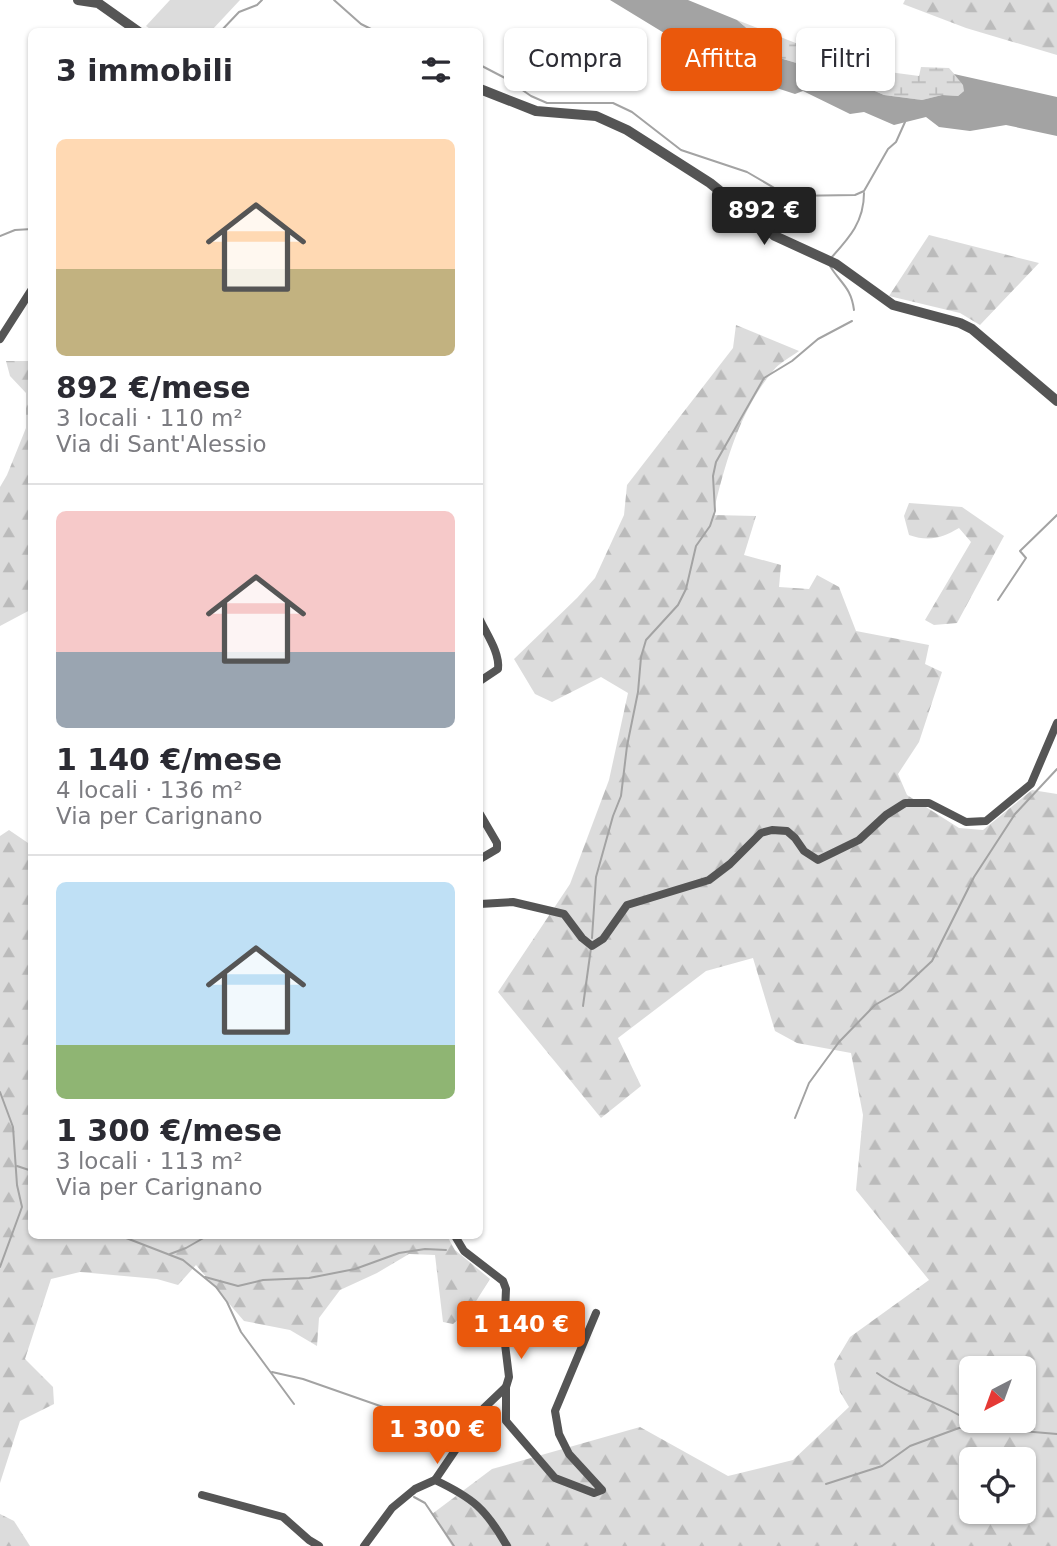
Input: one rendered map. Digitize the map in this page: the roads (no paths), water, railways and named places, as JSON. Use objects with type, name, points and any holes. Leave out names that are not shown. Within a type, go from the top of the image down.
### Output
[{"type":"street","points":[[78,0],[99,3],[133,28]]},
{"type":"street","points":[[483,90],[536,111],[596,116],[627,130],[710,183],[775,236],[836,264],[893,305],[960,323],[972,330],[1057,401]]},
{"type":"street","points":[[0,339],[28,295]]},
{"type":"street","points":[[483,626],[499,664],[498,669],[483,679]]},
{"type":"street","points":[[483,904],[513,902],[564,914],[582,938],[592,946],[603,939],[627,905],[709,880],[730,864],[761,833],[772,830],[787,831],[804,851],[818,860],[859,840],[886,815],[905,803],[929,803],[965,822],[986,821],[1031,784],[1057,723]]},
{"type":"street","points":[[483,819],[498,849],[483,857]]},
{"type":"street","points":[[457,1239],[464,1251],[503,1281],[506,1289],[504,1336],[509,1377],[506,1387],[506,1421],[555,1478],[594,1493],[602,1490],[569,1454],[559,1434],[555,1411],[596,1313]]},
{"type":"street","points":[[364,1546],[392,1508],[415,1489],[435,1480],[484,1408],[506,1387]]},
{"type":"street","points":[[435,1480],[465,1494],[482,1509],[507,1546]]},
{"type":"street","points":[[202,1495],[283,1517],[319,1546]]},
{"type":"waterway","points":[[224,28],[239,12],[257,5],[262,0]]},
{"type":"waterway","points":[[334,0],[369,28]]},
{"type":"waterway","points":[[483,67],[547,103],[613,103],[632,112],[681,150],[747,172],[788,196],[855,195],[864,191],[888,149],[896,142],[905,122]]},
{"type":"waterway","points":[[831,258],[858,221],[864,193]]},
{"type":"waterway","points":[[0,236],[15,230],[28,229]]},
{"type":"waterway","points":[[830,266],[848,291],[854,310]]},
{"type":"waterway","points":[[592,938],[596,877],[621,796],[641,657],[646,640],[678,605],[686,589],[696,546],[710,526],[715,511],[713,476],[716,462],[764,378],[792,361],[818,339],[852,321]]},
{"type":"waterway","points":[[998,600],[1026,558],[1020,551],[1057,515]]},
{"type":"waterway","points":[[795,1118],[809,1083],[839,1042],[875,1005],[901,990],[932,961],[974,877],[1015,814],[1057,769]]},
{"type":"waterway","points":[[583,1006],[591,948]]},
{"type":"waterway","points":[[0,1092],[13,1127],[17,1185],[22,1207],[0,1267]]},
{"type":"waterway","points":[[17,1166],[28,1170]]},
{"type":"waterway","points":[[129,1239],[183,1260],[216,1287],[227,1302],[241,1332],[294,1404]]},
{"type":"waterway","points":[[170,1254],[202,1239]]},
{"type":"waterway","points":[[205,1277],[238,1286],[263,1280],[309,1278],[355,1269],[399,1253],[425,1249],[446,1250]]},
{"type":"waterway","points":[[272,1372],[303,1379],[383,1407],[416,1408]]},
{"type":"waterway","points":[[877,1373],[959,1415]]},
{"type":"waterway","points":[[826,1484],[882,1466],[910,1446],[959,1428],[1057,1434]]},
{"type":"waterway","points":[[414,1497],[425,1503],[454,1546]]}]
